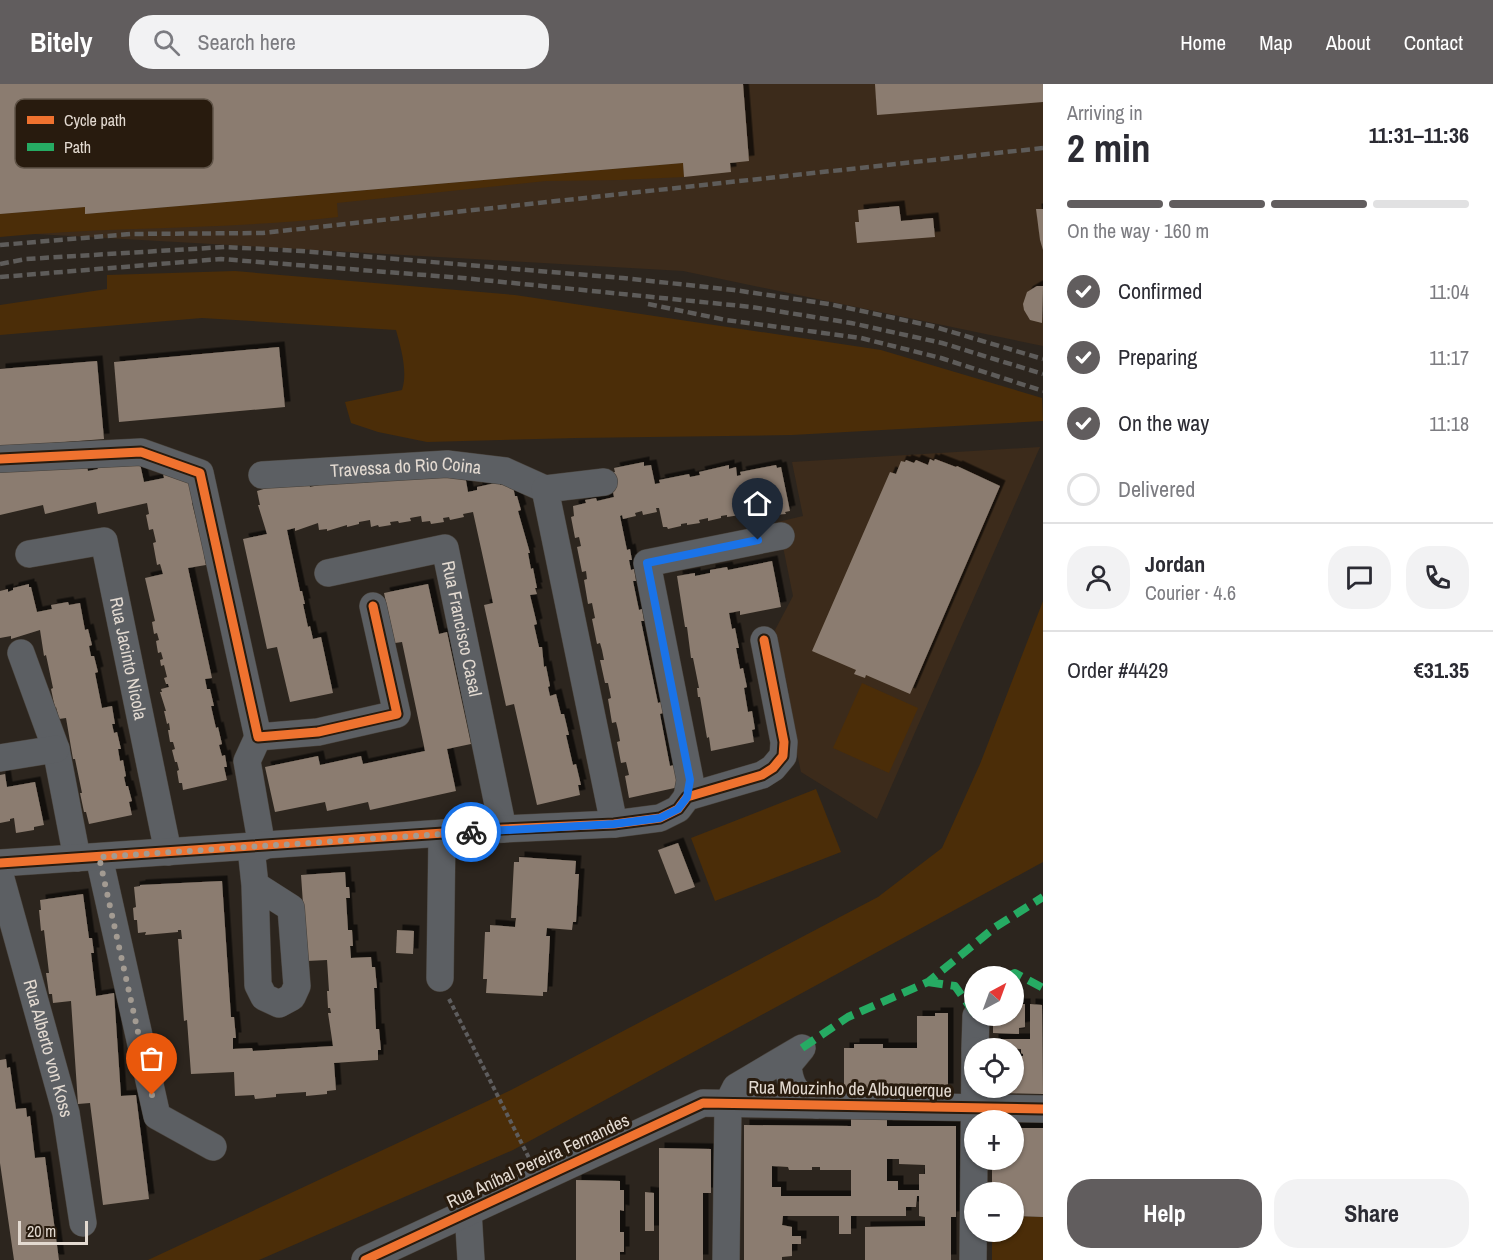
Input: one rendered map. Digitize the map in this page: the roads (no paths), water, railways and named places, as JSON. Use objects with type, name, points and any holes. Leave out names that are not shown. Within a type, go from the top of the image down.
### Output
[{"type":"street","points":[[0,459],[141,452],[200,473],[258,737],[247,760],[257,847],[255,885]]},
{"type":"street","name":"Travessa do Rio Coina","points":[[262,475],[447,464],[505,471],[545,489]]},
{"type":"street","points":[[604,482],[545,489],[614,824]]},
{"type":"street","points":[[0,863],[503,829],[614,824],[660,818],[678,809],[687,797],[690,780],[647,563],[781,536]]},
{"type":"street","name":"Rua Jacinto Nicola","points":[[29,554],[104,541],[168,852]]},
{"type":"street","name":"Rua Francisco Casal","points":[[327,573],[445,548],[503,829]]},
{"type":"street","points":[[258,737],[318,732],[398,714],[373,606]]},
{"type":"street","points":[[687,797],[762,775],[773,768],[783,756],[784,742],[764,640]]},
{"type":"street","points":[[21,653],[56,749],[88,858],[157,1116],[213,1147]]},
{"type":"street","points":[[0,758],[56,749]]},
{"type":"street","points":[[440,978],[442,834]]},
{"type":"street","name":"Rua Alberto von Koss","points":[[0,875],[66,1113],[83,1223]]},
{"type":"street","points":[[726,1260],[728,1103],[736,1087],[802,1048],[788,1065],[789,1081],[800,1094],[816,1105]]},
{"type":"street","points":[[973,1260],[974,1098]]},
{"type":"street","name":"Rua Aníbal Pereira Fernandes","points":[[365,1260],[703,1102],[728,1103]]},
{"type":"street","name":"Rua Mouzinho de Albuquerque","points":[[728,1103],[1043,1109]]},
{"type":"street","points":[[468,1211],[471,1260]]},
{"type":"railway","points":[[0,245],[131,234],[263,233],[1043,148]]},
{"type":"railway","points":[[0,264],[26,259],[225,247],[301,251],[623,278],[734,290],[829,304],[932,326],[1043,359]]},
{"type":"railway","points":[[0,277],[221,259],[463,278],[752,307],[851,323],[942,343],[1043,374]]},
{"type":"railway","points":[[648,304],[726,320],[861,338],[941,358],[1043,391]]}]
